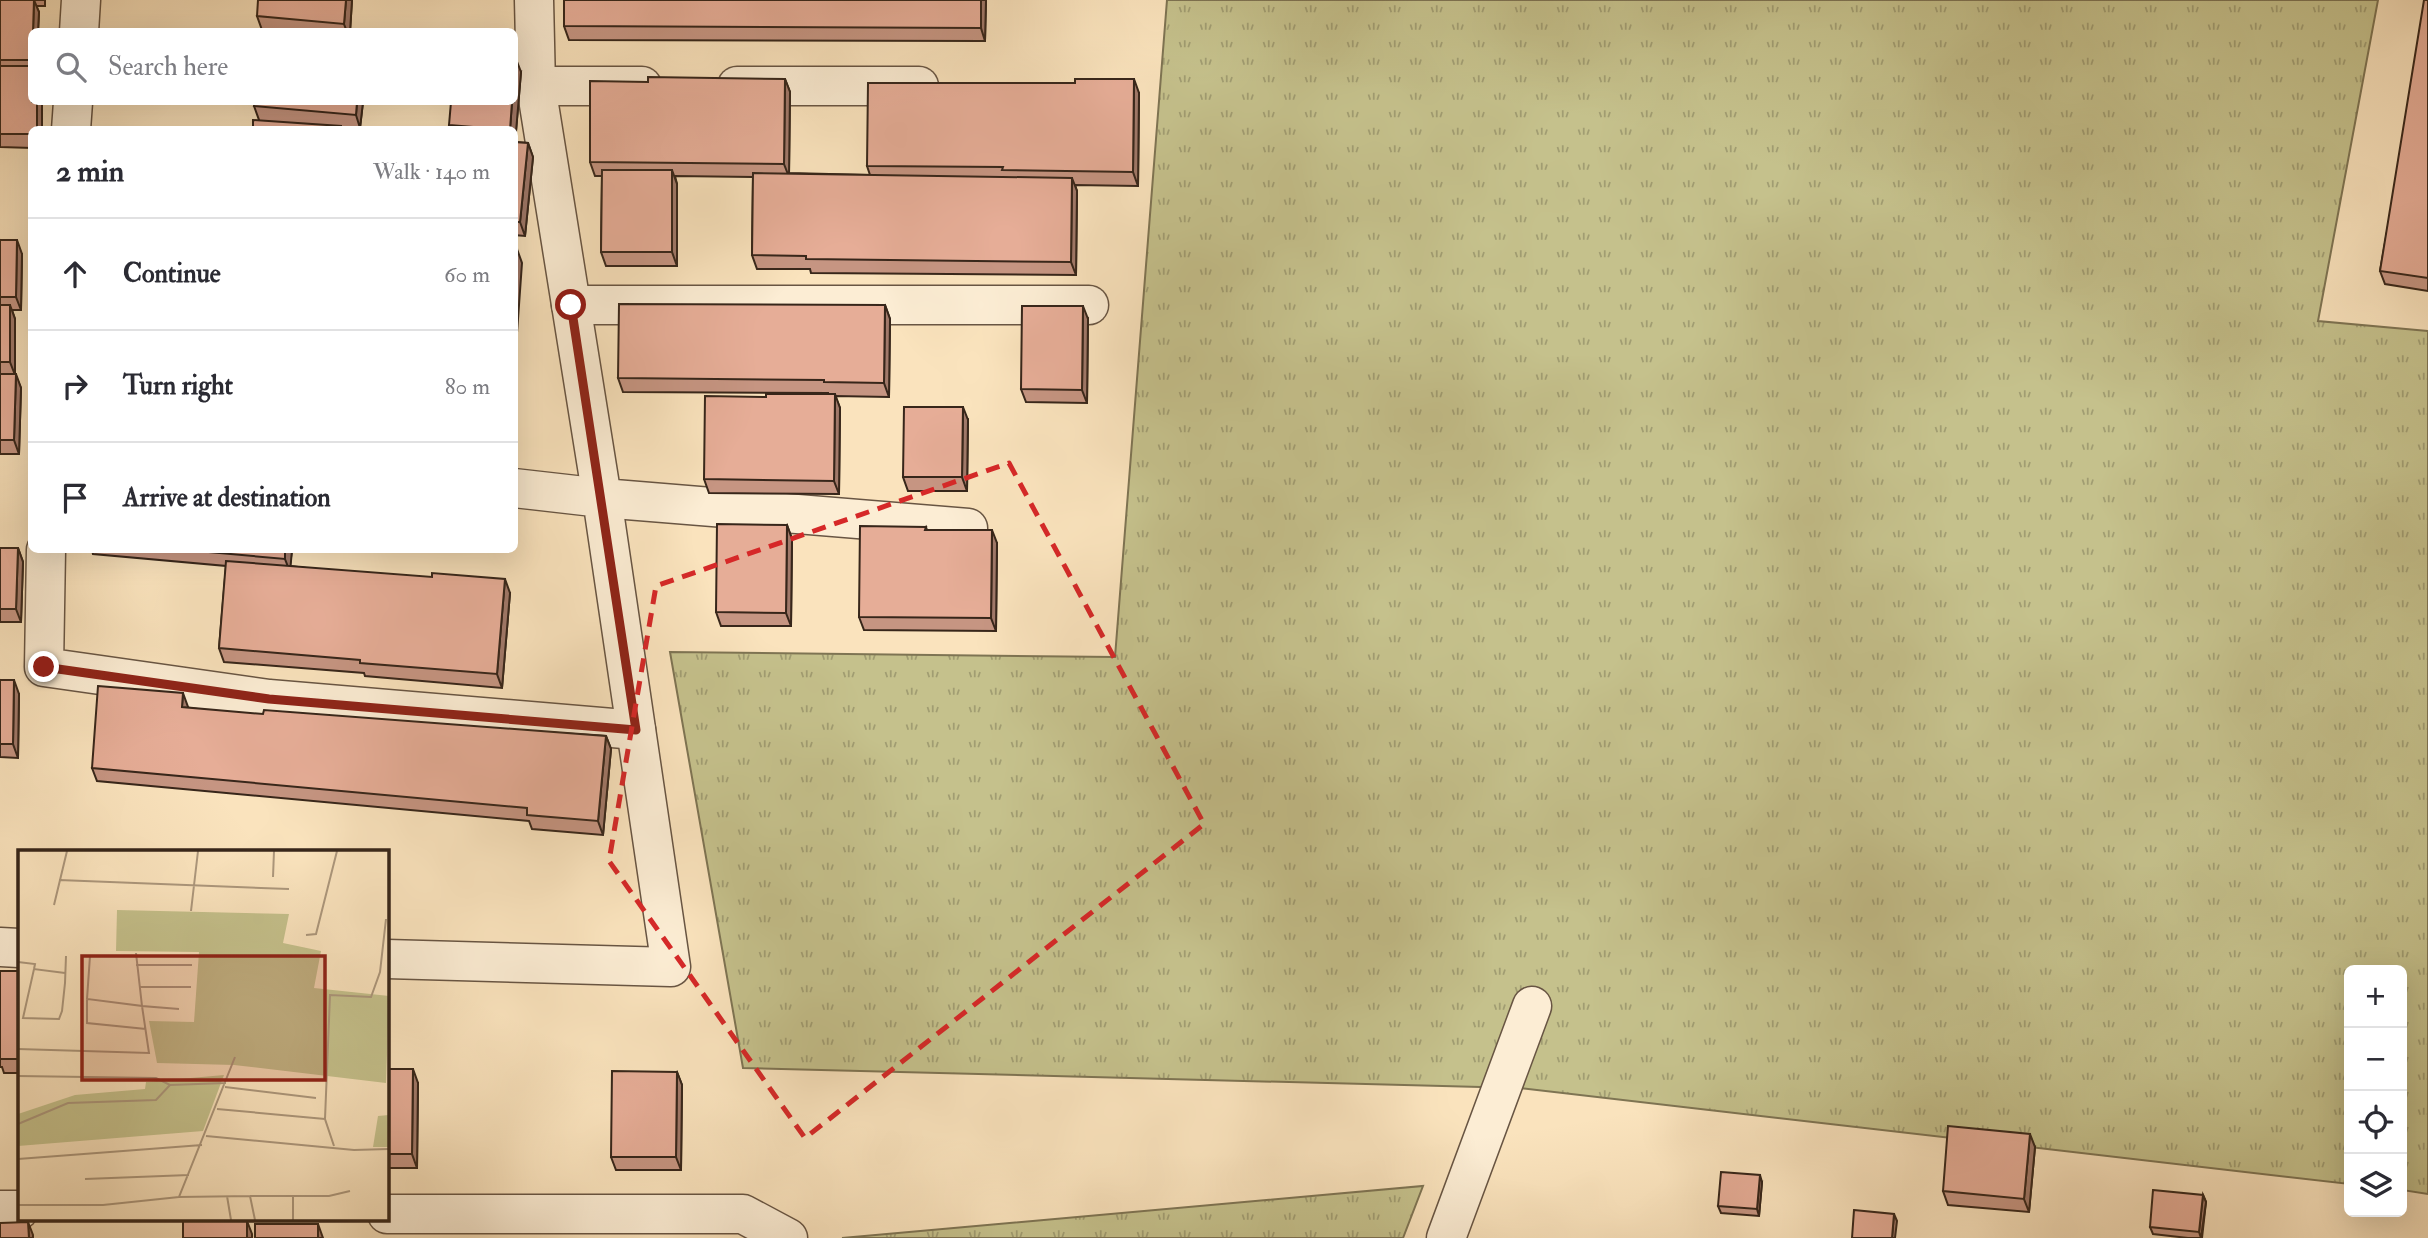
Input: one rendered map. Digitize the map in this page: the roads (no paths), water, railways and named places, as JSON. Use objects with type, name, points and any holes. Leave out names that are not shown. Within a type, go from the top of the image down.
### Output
[{"type":"street","points":[[79,28],[81,0]]},
{"type":"street","points":[[388,959],[671,967],[602,498],[536,86],[534,0]]},
{"type":"street","points":[[536,86],[950,86]]},
{"type":"street","points":[[71,126],[73,105]]},
{"type":"street","points":[[571,305],[1089,305]]},
{"type":"street","points":[[518,488],[602,498],[968,528]]},
{"type":"street","points":[[46,553],[44,667],[269,699],[636,730]]},
{"type":"street","points":[[0,947],[18,948]]},
{"type":"street","points":[[1446,1238],[1532,1006]]},
{"type":"street","points":[[0,1210],[18,1210]]},
{"type":"street","points":[[388,1214],[743,1214],[788,1238]]}]
